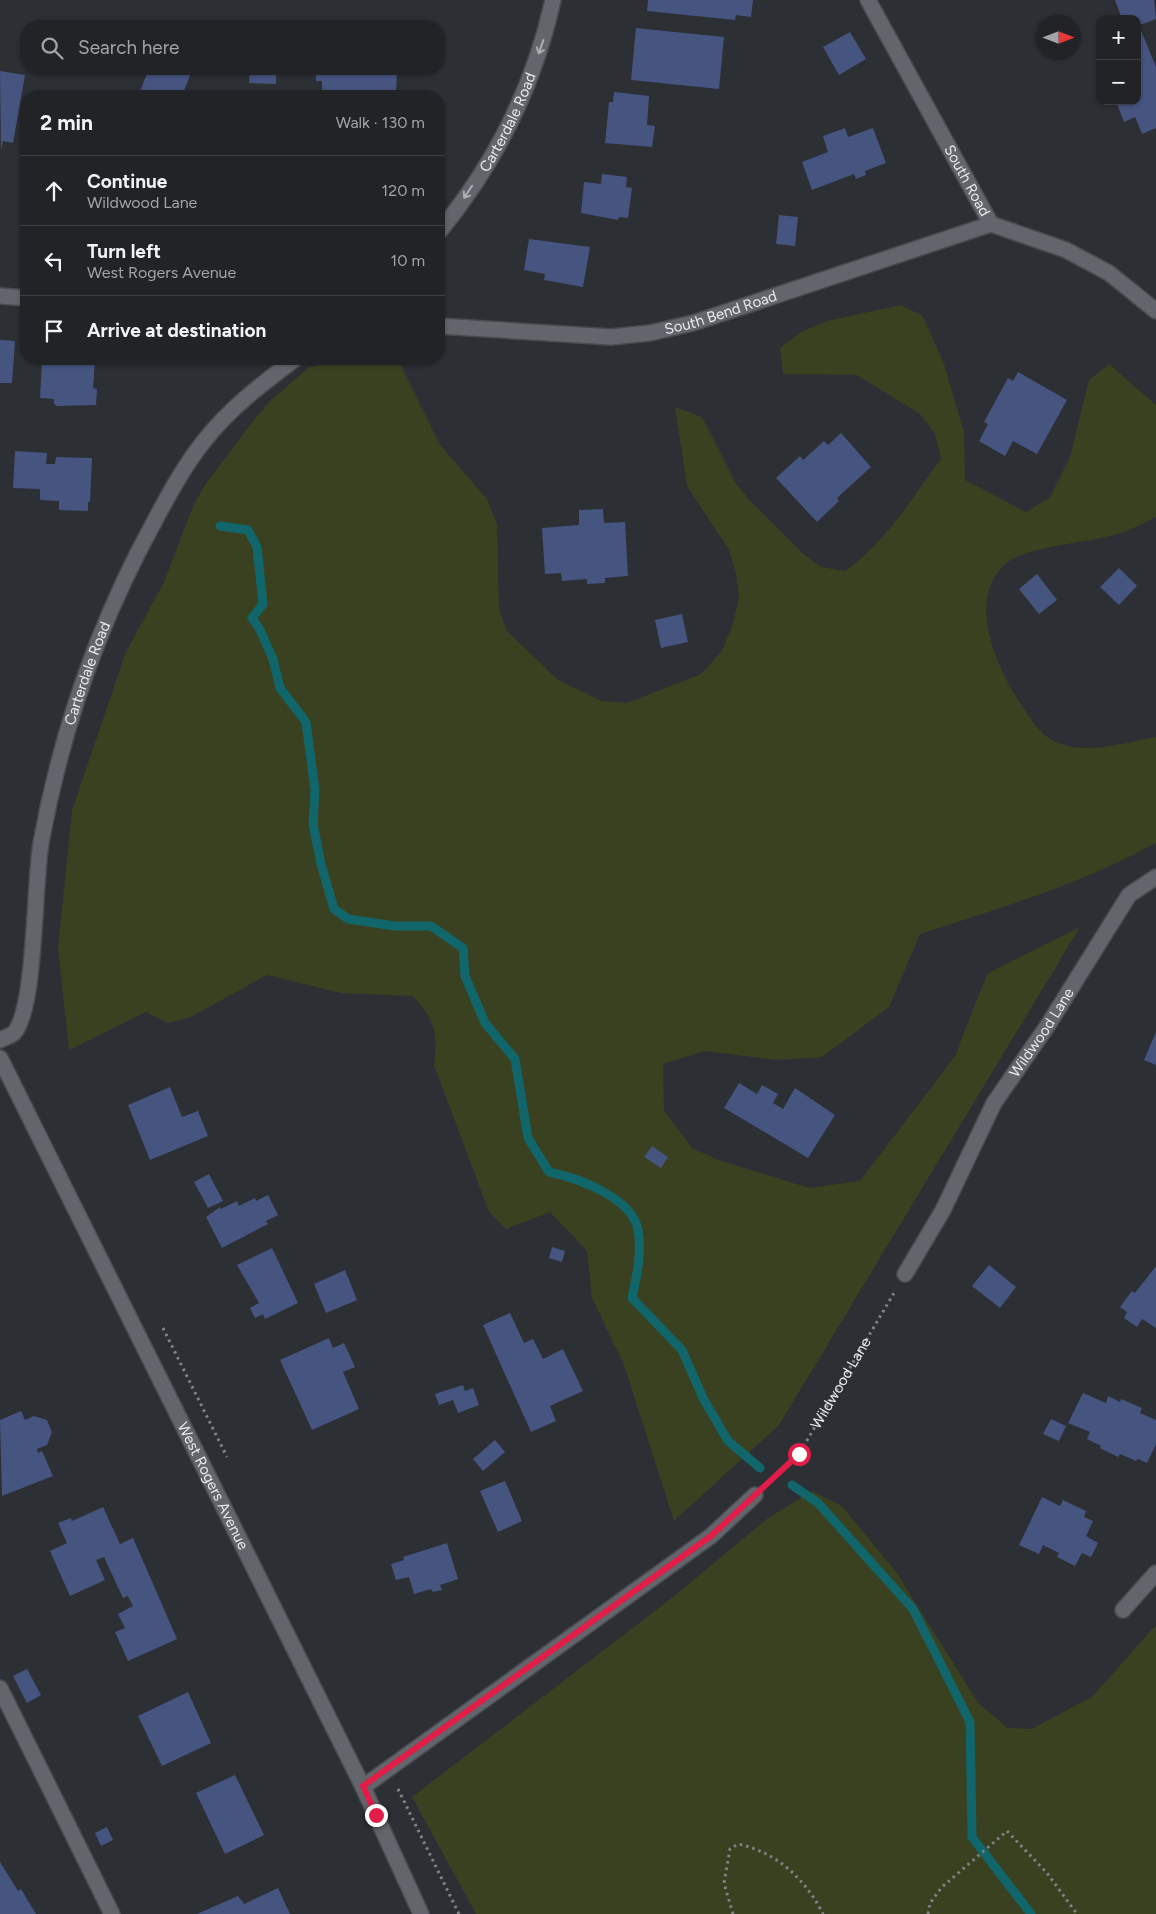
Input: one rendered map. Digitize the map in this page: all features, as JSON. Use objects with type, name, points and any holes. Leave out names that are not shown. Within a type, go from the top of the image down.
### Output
[{"type":"street","name":"Carterdale Road","points":[[445,224],[492,157],[523,97],[545,35],[553,0]]},
{"type":"street","name":"South Road","points":[[868,0],[992,224],[1066,250],[1110,273],[1156,311]]},
{"type":"street","name":"South Bend Road","points":[[445,326],[611,337],[650,333],[692,323],[992,224]]},
{"type":"street","points":[[0,296],[20,298]]},
{"type":"street","name":"Carterdale Road","points":[[0,1040],[14,1033],[25,1010],[29,986],[36,867],[49,798],[70,723],[99,638],[131,565],[165,501],[203,442],[244,397],[287,365]]},
{"type":"street","name":"Wildwood Lane","points":[[905,1274],[943,1210],[994,1103],[1048,1025],[1129,895],[1156,877]]},
{"type":"street","name":"West Rogers Avenue","points":[[0,1058],[363,1786],[421,1914]]},
{"type":"street","points":[[363,1786],[711,1536],[755,1495]]},
{"type":"street","points":[[1123,1610],[1156,1573]]},
{"type":"street","points":[[0,1688],[112,1914]]},
{"type":"path","name":"Wildwood Lane","points":[[755,1495],[799,1454],[905,1274]]},
{"type":"path","points":[[406,1803],[459,1914]]},
{"type":"path","points":[[928,1914],[930,1903],[942,1887],[1007,1831],[1047,1873],[1077,1914]]},
{"type":"path","points":[[733,1914],[724,1882],[730,1849],[738,1844],[748,1846],[789,1868],[802,1881],[823,1914]]},
{"type":"green space","points":[[901,305],[923,316],[944,364],[964,432],[965,480],[1026,512],[1050,497],[1070,457],[1089,380],[1109,364],[1156,405],[1156,517],[1118,534],[1039,550],[1011,560],[1002,567],[992,582],[987,600],[987,618],[990,637],[1004,674],[1028,715],[1047,737],[1064,745],[1090,748],[1156,737],[1156,843],[1128,858],[1070,883],[1010,905],[920,934],[889,1007],[822,1057],[776,1060],[705,1051],[663,1064],[664,1110],[692,1148],[716,1159],[809,1188],[860,1181],[955,1056],[987,974],[1080,927],[779,1425],[674,1521],[624,1365],[592,1298],[587,1251],[550,1212],[506,1229],[489,1212],[434,1065],[436,1044],[433,1028],[426,1013],[413,996],[341,993],[267,975],[191,1017],[168,1023],[146,1012],[69,1050],[58,948],[72,810],[126,652],[164,582],[194,504],[207,482],[253,421],[270,401],[308,368],[318,365],[400,365],[440,445],[487,499],[497,524],[499,608],[506,630],[558,680],[602,701],[627,703],[701,674],[721,652],[732,627],[739,598],[736,573],[729,550],[687,486],[675,407],[702,417],[735,482],[750,501],[801,552],[821,567],[845,571],[859,560],[885,534],[941,459],[935,434],[920,414],[857,375],[783,374],[780,348],[801,332],[827,321]]},
{"type":"green space","points":[[812,1491],[842,1506],[896,1572],[979,1704],[1008,1728],[1031,1729],[1092,1697],[1156,1625],[1156,1914],[476,1914],[412,1797],[673,1597],[768,1518]]},
{"type":"building","points":[[648,0],[753,0],[751,17],[736,15],[735,20],[647,11]]},
{"type":"building","points":[[1115,0],[1154,0],[1156,19],[1141,25],[1141,15],[1121,15]]},
{"type":"building","points":[[636,28],[724,37],[719,89],[631,80]]},
{"type":"building","points":[[1141,30],[1156,67],[1156,128],[1142,134],[1135,117],[1124,122],[1118,105],[1141,105]]},
{"type":"building","points":[[850,32],[866,59],[839,75],[823,47]]},
{"type":"building","points":[[0,71],[25,75],[22,90],[20,90],[20,103],[13,143],[3,141],[1,150]]},
{"type":"building","points":[[147,75],[190,75],[184,90],[140,90]]},
{"type":"building","points":[[250,75],[276,75],[276,84],[249,83]]},
{"type":"building","points":[[316,75],[397,75],[396,90],[322,90],[322,81],[316,81]]},
{"type":"building","points":[[614,92],[649,96],[647,125],[655,126],[652,147],[605,143],[609,102],[613,102]]},
{"type":"building","points":[[845,128],[848,137],[873,128],[886,163],[865,171],[866,175],[856,179],[854,174],[812,190],[802,162],[828,152],[823,136]]},
{"type":"building","points":[[602,174],[627,177],[626,187],[632,188],[628,218],[619,217],[618,220],[581,213],[584,182],[601,184]]},
{"type":"building","points":[[779,215],[798,217],[795,246],[776,244]]},
{"type":"building","points":[[529,239],[590,247],[583,287],[544,280],[545,274],[524,270]]},
{"type":"building","points":[[0,340],[15,341],[12,383],[0,383]]},
{"type":"building","points":[[42,365],[95,365],[93,388],[97,389],[96,405],[57,406],[54,404],[54,399],[40,398]]},
{"type":"building","points":[[1018,372],[1067,400],[1037,454],[1013,441],[1005,456],[979,441],[988,424],[984,422],[1008,378],[1013,381]]},
{"type":"building","points":[[841,433],[871,467],[837,498],[839,501],[817,522],[776,478],[800,456],[803,460],[824,441],[828,445]]},
{"type":"building","points":[[15,451],[47,453],[46,464],[55,464],[56,457],[92,458],[88,511],[59,510],[59,501],[40,500],[40,489],[13,488]]},
{"type":"building","points":[[603,509],[604,523],[625,522],[628,576],[605,578],[605,583],[587,584],[587,579],[562,581],[561,573],[545,574],[542,528],[579,525],[579,510]]},
{"type":"building","points":[[1119,568],[1137,586],[1119,605],[1100,587]]},
{"type":"building","points":[[1037,574],[1057,600],[1039,614],[1019,589]]},
{"type":"building","points":[[682,614],[688,642],[661,648],[655,620]]},
{"type":"building","points":[[1156,1032],[1156,1065],[1144,1060]]},
{"type":"building","points":[[739,1083],[757,1094],[762,1085],[778,1094],[773,1103],[783,1109],[795,1088],[835,1115],[808,1158],[724,1108]]},
{"type":"building","points":[[170,1087],[182,1117],[198,1111],[208,1136],[150,1160],[128,1105]]},
{"type":"building","points":[[652,1146],[668,1157],[661,1168],[644,1157]]},
{"type":"building","points":[[209,1174],[223,1201],[208,1208],[194,1182]]},
{"type":"building","points":[[268,1195],[278,1215],[266,1221],[268,1224],[222,1248],[206,1217],[220,1207],[221,1209],[237,1201],[239,1206],[255,1198],[256,1201]]},
{"type":"building","points":[[552,1247],[565,1251],[562,1262],[549,1258]]},
{"type":"building","points":[[272,1248],[298,1303],[265,1319],[263,1314],[255,1318],[250,1308],[259,1303],[237,1265]]},
{"type":"building","points":[[989,1265],[1016,1287],[1000,1308],[972,1286]]},
{"type":"building","points":[[1156,1266],[1156,1328],[1142,1319],[1137,1327],[1124,1318],[1127,1312],[1120,1307],[1132,1291],[1135,1293]]},
{"type":"building","points":[[345,1270],[357,1300],[326,1313],[314,1284]]},
{"type":"building","points":[[510,1313],[524,1343],[533,1339],[543,1359],[563,1349],[583,1391],[550,1406],[556,1421],[531,1432],[483,1325]]},
{"type":"building","points":[[329,1338],[333,1348],[344,1343],[355,1367],[343,1372],[359,1409],[312,1430],[280,1360]]},
{"type":"building","points":[[463,1385],[465,1391],[473,1388],[479,1405],[458,1413],[453,1400],[439,1405],[435,1394]]},
{"type":"building","points":[[1083,1393],[1106,1403],[1108,1396],[1120,1402],[1121,1399],[1142,1408],[1140,1413],[1156,1420],[1156,1444],[1147,1463],[1138,1459],[1136,1461],[1120,1454],[1118,1457],[1100,1448],[1101,1446],[1087,1439],[1090,1432],[1068,1423]]},
{"type":"building","points":[[21,1411],[25,1420],[34,1416],[47,1420],[52,1432],[47,1445],[37,1449],[38,1453],[42,1451],[53,1476],[2,1496],[0,1420]]},
{"type":"building","points":[[1051,1419],[1066,1426],[1059,1441],[1043,1434]]},
{"type":"building","points":[[495,1440],[505,1452],[483,1471],[473,1459]]},
{"type":"building","points":[[505,1481],[522,1521],[498,1532],[480,1491]]},
{"type":"building","points":[[1042,1497],[1060,1506],[1063,1500],[1086,1511],[1084,1517],[1093,1521],[1086,1536],[1098,1543],[1091,1557],[1082,1553],[1075,1566],[1057,1557],[1059,1553],[1043,1545],[1039,1554],[1019,1545]]},
{"type":"building","points":[[103,1507],[120,1544],[133,1538],[177,1639],[128,1661],[115,1632],[125,1628],[118,1614],[133,1606],[128,1596],[123,1598],[104,1557],[96,1560],[105,1580],[70,1596],[50,1551],[67,1543],[58,1523],[71,1518],[72,1521]]},
{"type":"building","points":[[447,1543],[458,1579],[440,1585],[442,1590],[433,1592],[431,1589],[414,1594],[409,1577],[396,1580],[391,1564],[404,1560],[403,1557]]},
{"type":"building","points":[[27,1669],[41,1695],[27,1703],[13,1676]]},
{"type":"building","points":[[188,1692],[211,1743],[162,1766],[138,1716]]},
{"type":"building","points":[[235,1775],[264,1835],[225,1854],[196,1793]]},
{"type":"building","points":[[107,1827],[113,1840],[101,1846],[95,1833]]},
{"type":"building","points":[[0,1862],[18,1891],[21,1889],[36,1914],[0,1914]]},
{"type":"building","points":[[278,1888],[290,1914],[197,1914],[238,1896],[244,1904]]},
{"type":"waterway","points":[[220,526],[248,530],[257,547],[263,604],[252,618],[259,628],[273,659],[280,688],[306,722],[315,790],[313,824],[321,864],[334,909],[348,919],[395,926],[431,926],[463,948],[465,976],[485,1023],[515,1059],[528,1138],[549,1172],[588,1184],[602,1191],[626,1208],[634,1218],[638,1230],[639,1256],[632,1298],[682,1350],[703,1398],[728,1441],[760,1468]]},
{"type":"waterway","points":[[792,1485],[818,1503],[913,1609],[970,1722],[972,1837],[1031,1914]]},
{"type":"route","points":[[376,1815],[363,1786],[711,1536],[799,1454]]}]
